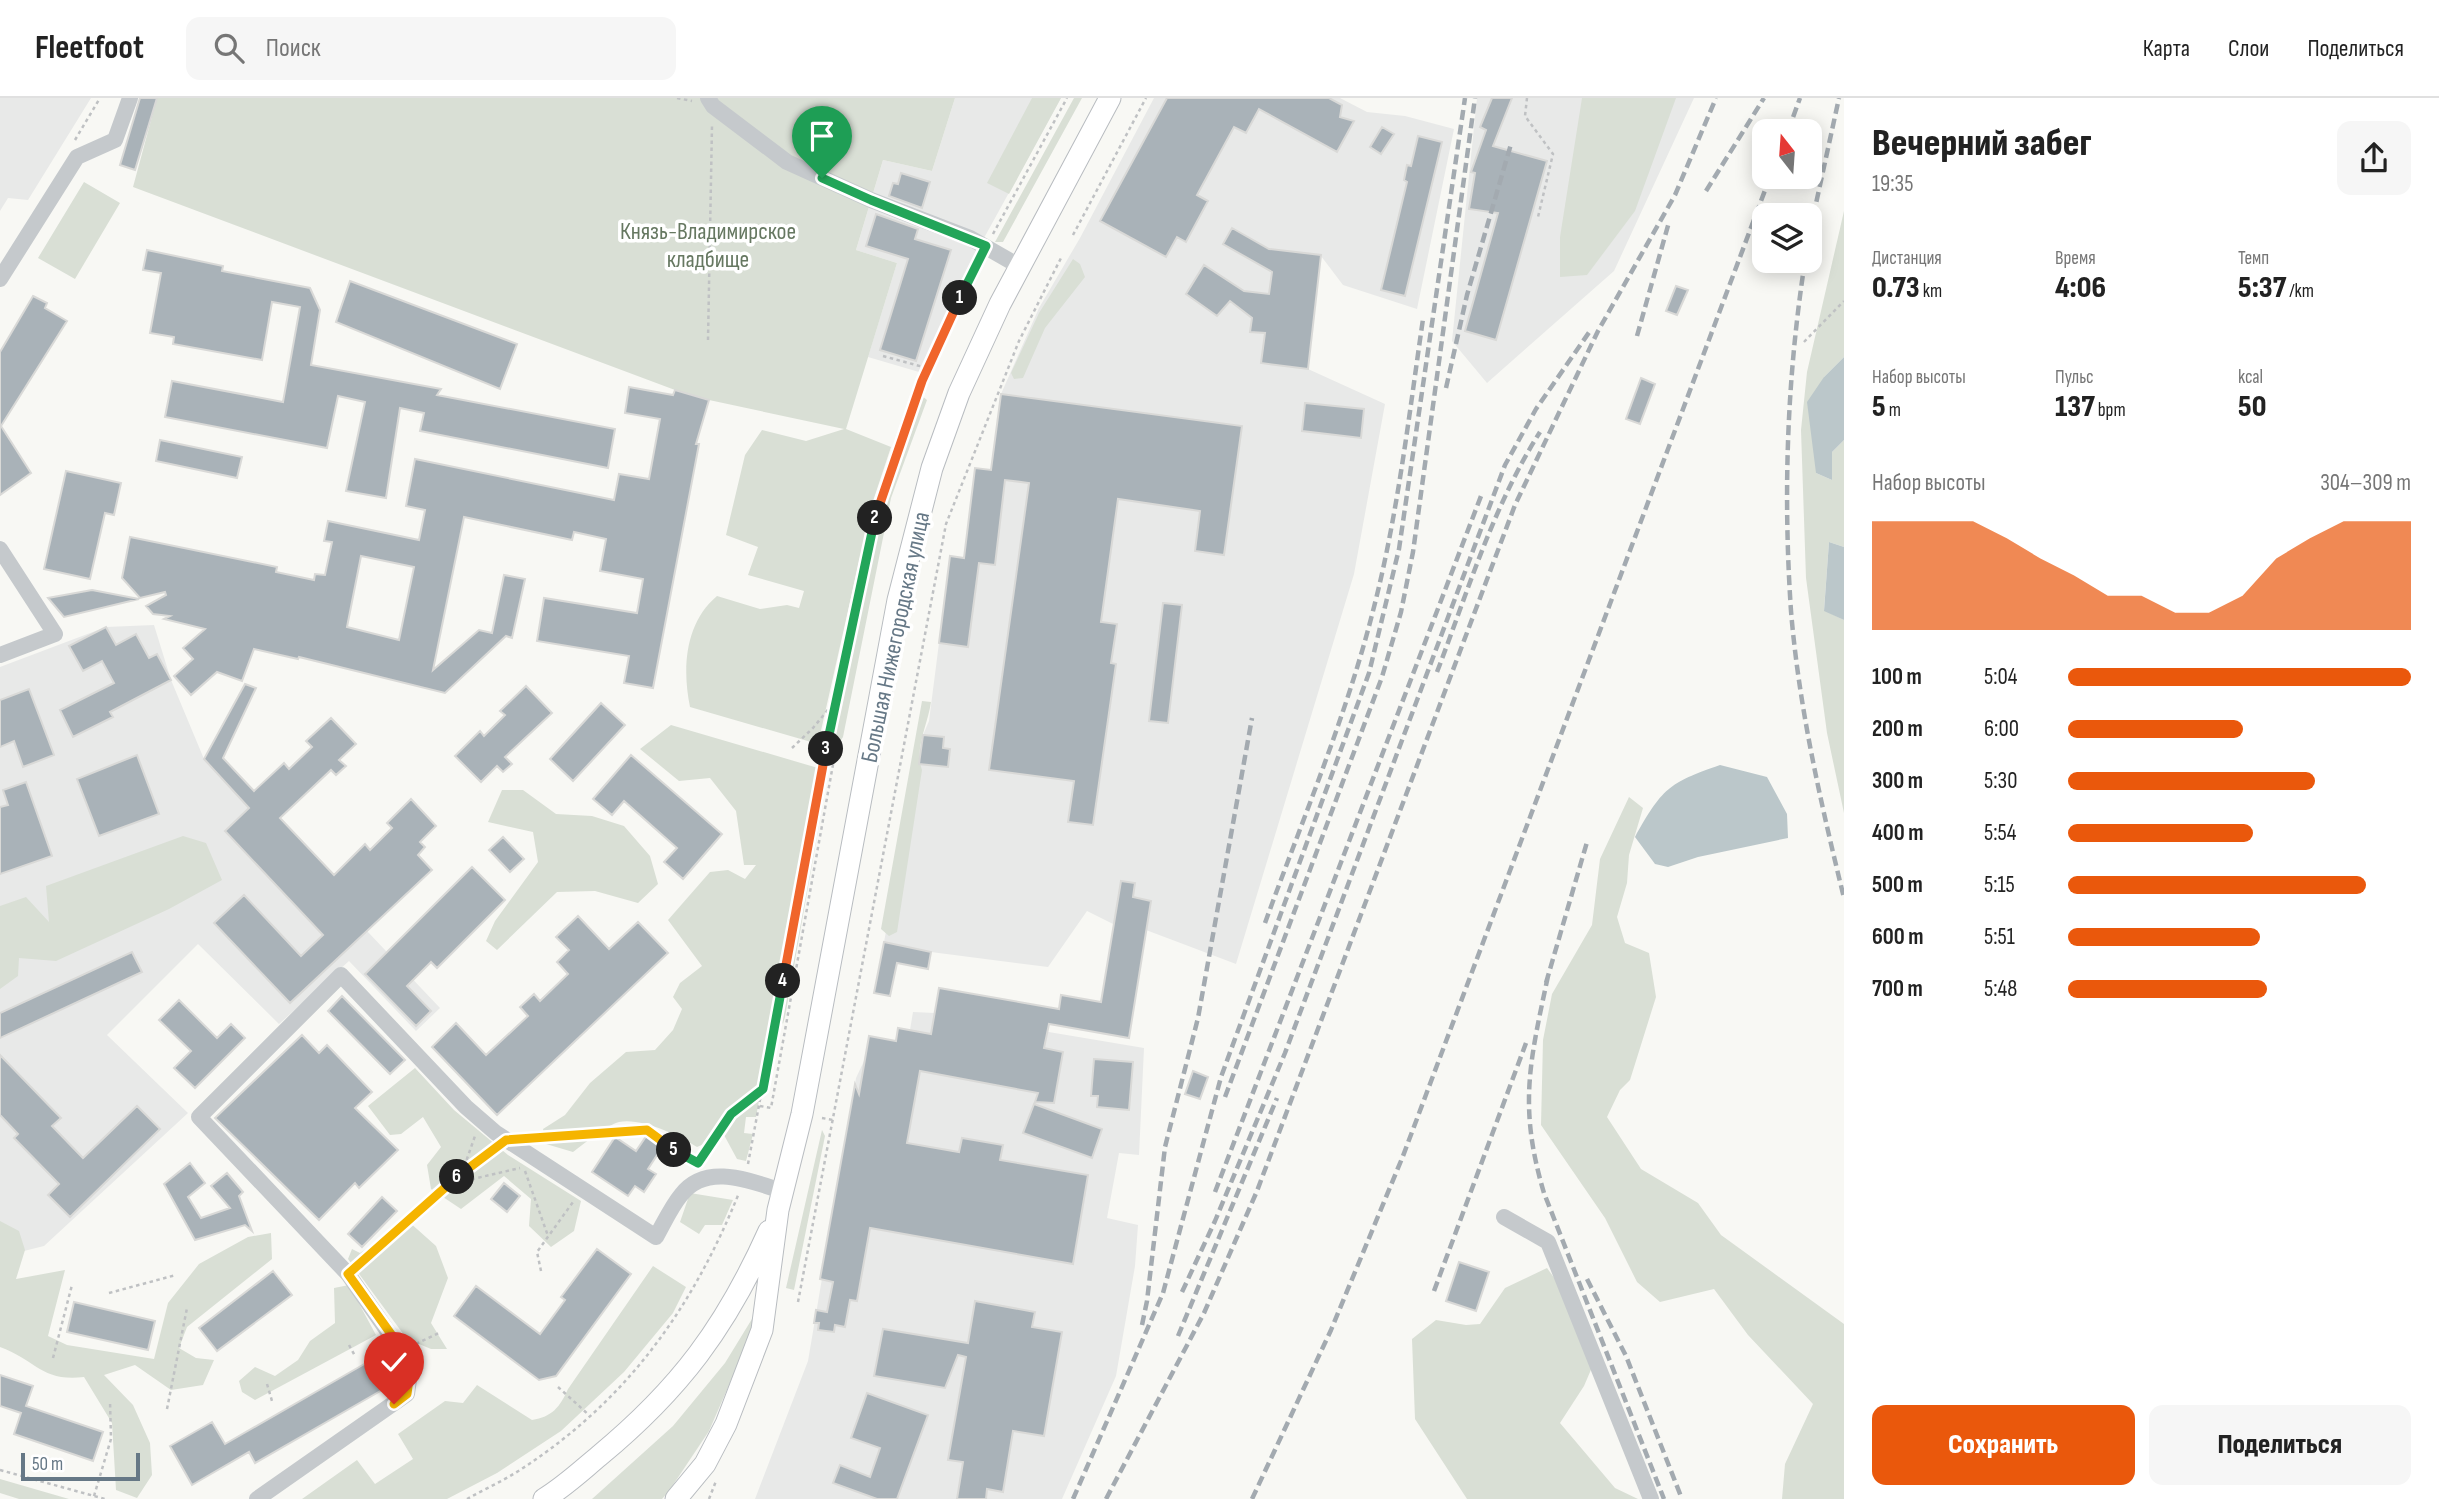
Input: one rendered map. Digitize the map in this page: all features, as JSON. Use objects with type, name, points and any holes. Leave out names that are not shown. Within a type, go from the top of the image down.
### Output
[{"type":"main road","name":"Большая Нижегородская улица","points":[[676,1499],[705,1464],[726,1424],[762,1330],[780,1200],[802,1114],[898,600],[925,494],[960,393],[1019,266],[1110,98]]},
{"type":"main road","name":"Большая Нижегородская улица","points":[[544,1499],[628,1432],[673,1387],[716,1333],[745,1284],[780,1200]]},
{"type":"main road","points":[[687,1499],[705,1464]]},
{"type":"street","points":[[0,279],[77,157],[115,140],[130,98]]},
{"type":"street","points":[[711,102],[787,162],[871,200],[986,246],[1019,266]]},
{"type":"street","points":[[0,549],[55,634],[0,655]]},
{"type":"street","points":[[257,1499],[407,1394],[411,1364],[348,1274],[199,1117],[341,975],[480,1119],[506,1140],[656,1237],[682,1193],[693,1184],[720,1174],[745,1180],[780,1200]]},
{"type":"street","points":[[1504,1217],[1548,1242],[1651,1499]]},
{"type":"path","points":[[74,142],[100,98]]},
{"type":"path","points":[[467,1499],[522,1468],[590,1416],[630,1376],[677,1317],[706,1269],[745,1180],[836,700],[879,500],[928,368],[986,246],[1068,98]]},
{"type":"path","points":[[1073,235],[1146,98]]},
{"type":"path","points":[[1527,98],[1525,116],[1553,153],[1538,218]]},
{"type":"path","points":[[708,340],[711,102]]},
{"type":"path","points":[[798,1302],[946,524],[1019,341],[1061,258]]},
{"type":"path","points":[[1804,342],[1844,301]]},
{"type":"path","points":[[883,356],[928,368]]},
{"type":"path","points":[[792,748],[836,700]]},
{"type":"path","points":[[760,1107],[771,1108],[834,759]]},
{"type":"path","points":[[771,1044],[782,1046]]},
{"type":"path","points":[[348,1274],[462,1173],[506,1140],[647,1130],[681,1155],[698,1163],[731,1114],[763,1089]]},
{"type":"path","points":[[822,1118],[833,1120]]},
{"type":"path","points":[[462,1173],[480,1119]]},
{"type":"path","points":[[448,1185],[523,1168],[548,1236]]},
{"type":"path","points":[[541,1271],[537,1252],[582,1190]]},
{"type":"path","points":[[109,1293],[176,1275]]},
{"type":"path","points":[[53,1358],[72,1285]]},
{"type":"path","points":[[167,1409],[187,1308]]},
{"type":"path","points":[[403,1351],[441,1332]]},
{"type":"path","points":[[349,1345],[355,1356]]},
{"type":"path","points":[[267,1384],[272,1401]]},
{"type":"path","points":[[558,1387],[590,1416]]},
{"type":"path","points":[[94,1496],[111,1439],[110,1401]]},
{"type":"path","points":[[0,1470],[105,1499]]},
{"type":"shaded area","points":[[0,98],[91,98],[28,200],[8,198],[0,211]]},
{"type":"shaded area","points":[[955,98],[1061,98],[984,238],[919,372],[868,357],[897,263],[856,250],[883,160],[932,171]]},
{"type":"shaded area","points":[[1154,98],[1340,98],[1367,112],[1405,116],[1454,129],[1417,309],[1343,285],[1321,256],[1308,369],[1385,404],[1354,574],[1236,964],[1146,930],[1113,924],[1087,911],[1048,967],[931,952],[884,942],[923,735],[929,721],[939,643],[968,647],[979,563],[995,565],[1005,480],[1019,481],[1031,397],[1001,394],[1039,308],[1080,238]]},
{"type":"shaded area","points":[[1477,98],[1694,98],[1614,271],[1487,383],[1452,341]]},
{"type":"shaded area","points":[[1844,357],[1844,440],[1832,452],[1832,480],[1816,473],[1807,402],[1824,377]]},
{"type":"shaded area","points":[[1829,542],[1844,547],[1844,620],[1824,611]]},
{"type":"shaded area","points":[[154,625],[171,680],[204,759],[440,1008],[416,1031],[349,961],[279,1024],[198,944],[107,1035],[188,1113],[44,1246],[0,1257],[0,667],[106,627]]},
{"type":"shaded area","points":[[1720,765],[1767,777],[1787,814],[1788,838],[1698,857],[1668,867],[1655,864],[1635,837],[1652,808],[1677,783]]},
{"type":"shaded area","points":[[913,1012],[935,1013],[1144,1048],[1139,1155],[1119,1153],[1107,1218],[1138,1225],[1135,1266],[1116,1376],[1062,1499],[755,1499],[808,1361],[856,1078],[864,1061],[869,1036],[895,1041],[898,1028],[910,1030]]},
{"type":"green space","name":"Князь-Владимирское кладбище","points":[[157,98],[955,98],[932,171],[883,160],[856,250],[897,263],[846,429],[891,447],[872,504],[818,744],[690,707],[686,677],[688,647],[698,619],[717,596],[760,609],[787,605],[799,608],[804,591],[748,575],[758,547],[726,535],[745,455],[762,430],[806,441],[844,429],[675,390],[133,187]]},
{"type":"green space","points":[[1032,98],[1061,98],[1009,194],[987,183]]},
{"type":"green space","points":[[1074,98],[1082,98],[1003,242],[995,242]]},
{"type":"green space","points":[[1582,98],[1676,98],[1635,211],[1587,275],[1560,277],[1560,237]]},
{"type":"green space","points":[[84,182],[120,203],[75,279],[38,258]]},
{"type":"green space","points":[[1844,211],[1844,357],[1824,377],[1816,473],[1832,480],[1832,452],[1844,440],[1844,547],[1829,542],[1824,610],[1844,620],[1844,813],[1827,733],[1806,578],[1801,430],[1807,372]]},
{"type":"green space","points":[[1073,259],[1080,264],[1085,277],[1045,328],[1023,378],[1014,379],[1011,373],[1039,313]]},
{"type":"green space","points":[[921,395],[927,400],[891,498],[843,737],[837,746],[830,749],[884,500]]},
{"type":"green space","points":[[922,701],[931,702],[921,745],[922,770],[897,932],[889,936],[881,929]]},
{"type":"green space","points":[[671,725],[818,768],[763,1063],[766,1063],[756,1117],[746,1117],[744,1133],[753,1134],[746,1161],[737,1159],[724,1135],[697,1147],[649,1125],[619,1122],[573,1152],[546,1144],[543,1129],[565,1115],[590,1083],[626,1052],[655,1050],[673,1030],[682,1009],[673,997],[680,983],[702,966],[668,920],[710,872],[728,870],[745,879],[756,865],[744,865],[736,811],[710,778],[679,781],[640,749]]},
{"type":"green space","points":[[828,774],[783,1024],[779,1018],[824,776]]},
{"type":"green space","points":[[502,790],[523,790],[556,814],[592,816],[624,826],[650,856],[658,884],[638,903],[595,891],[557,892],[497,950],[486,941],[495,921],[538,862],[533,832],[488,822]]},
{"type":"green space","points":[[1629,797],[1643,808],[1629,855],[1627,883],[1617,917],[1625,943],[1649,953],[1656,997],[1630,1080],[1620,1090],[1607,1117],[1641,1169],[1698,1203],[1721,1235],[1844,1324],[1844,1499],[1782,1499],[1785,1464],[1813,1404],[1748,1335],[1714,1289],[1660,1302],[1637,1282],[1605,1218],[1541,1125],[1543,1040],[1552,994],[1592,925],[1600,859]]},
{"type":"green space","points":[[183,836],[206,843],[222,880],[169,909],[56,961],[19,958],[18,976],[0,989],[0,906],[26,897],[49,922],[46,886]]},
{"type":"green space","points":[[415,1068],[454,1110],[508,1155],[581,1201],[574,1231],[551,1247],[529,1226],[531,1199],[504,1176],[461,1209],[431,1189],[427,1165],[441,1147],[423,1117],[401,1134],[390,1135],[368,1106]]},
{"type":"green space","points":[[822,1130],[825,1136],[794,1290],[786,1288]]},
{"type":"green space","points":[[690,1193],[733,1200],[722,1225],[705,1225],[699,1234],[680,1222]]},
{"type":"green space","points":[[0,1221],[19,1231],[25,1250],[16,1279],[65,1270],[48,1336],[67,1345],[154,1359],[168,1303],[199,1264],[248,1237],[271,1233],[272,1259],[187,1327],[179,1348],[196,1358],[214,1360],[203,1385],[171,1390],[135,1365],[104,1375],[133,1405],[150,1443],[152,1475],[137,1498],[116,1490],[112,1423],[84,1377],[70,1378],[48,1373],[0,1347]]},
{"type":"green space","points":[[408,1221],[436,1246],[448,1278],[431,1323],[447,1349],[431,1349],[407,1339],[348,1259],[352,1249],[360,1253]]},
{"type":"green space","points":[[653,1266],[686,1287],[673,1313],[624,1372],[561,1431],[497,1473],[447,1499],[302,1499],[357,1460],[375,1484],[413,1459],[398,1434],[445,1401],[463,1403],[477,1385],[532,1420],[550,1414],[562,1401]]},
{"type":"green space","points":[[1547,1268],[1571,1301],[1596,1358],[1584,1386],[1560,1423],[1615,1488],[1638,1499],[1467,1499],[1415,1419],[1412,1339],[1436,1320],[1466,1325],[1480,1324],[1505,1288]]},
{"type":"green space","points":[[349,1285],[376,1335],[255,1400],[242,1392],[239,1381],[255,1367],[275,1376],[298,1360],[310,1341],[335,1323],[334,1288]]},
{"type":"green space","points":[[755,1314],[759,1316],[709,1431],[662,1499],[592,1499],[673,1426],[725,1363]]},
{"type":"green space","points":[[0,1479],[69,1499],[19,1499],[0,1493]]},
{"type":"building","points":[[140,98],[157,98],[135,170],[120,165]]},
{"type":"building","points":[[1167,98],[1329,98],[1342,105],[1340,117],[1354,121],[1337,152],[1259,109],[1246,133],[1234,127],[1197,195],[1208,201],[1186,242],[1177,237],[1166,257],[1100,221]]},
{"type":"building","points":[[1492,98],[1512,98],[1493,146],[1547,161],[1496,340],[1465,331],[1498,213],[1469,209],[1475,173],[1471,172],[1486,130],[1480,127]]},
{"type":"building","points":[[1382,127],[1394,134],[1381,154],[1370,147]]},
{"type":"building","points":[[1418,136],[1442,142],[1405,296],[1381,290],[1407,182],[1404,180],[1407,165],[1411,166]]},
{"type":"building","points":[[901,173],[930,182],[922,208],[889,196],[893,183],[898,184]]},
{"type":"building","points":[[876,214],[918,229],[915,239],[951,250],[916,361],[880,350],[908,259],[866,246]]},
{"type":"building","points":[[1232,228],[1269,249],[1321,255],[1308,369],[1261,363],[1265,333],[1250,332],[1252,318],[1230,301],[1217,316],[1186,294],[1204,265],[1244,291],[1269,294],[1272,272],[1223,244]]},
{"type":"building","points":[[147,250],[223,266],[222,271],[310,288],[320,310],[311,365],[441,389],[437,395],[615,429],[608,468],[420,431],[424,413],[400,408],[386,498],[346,491],[365,402],[338,396],[327,448],[165,417],[172,381],[283,402],[300,307],[272,302],[262,360],[173,344],[174,337],[150,333],[161,273],[143,270]]},
{"type":"building","points":[[350,281],[517,344],[500,389],[336,322]]},
{"type":"building","points":[[1676,286],[1688,290],[1677,315],[1666,311]]},
{"type":"building","points":[[33,296],[47,303],[45,308],[67,321],[1,426],[31,473],[0,495],[0,352]]},
{"type":"building","points":[[1641,378],[1655,384],[1640,424],[1626,419]]},
{"type":"building","points":[[629,387],[673,395],[675,390],[709,400],[696,444],[699,444],[653,688],[624,683],[629,656],[537,641],[544,598],[637,613],[643,579],[600,571],[606,539],[574,532],[572,540],[464,517],[433,670],[479,630],[492,633],[504,575],[525,579],[512,638],[506,636],[445,693],[299,657],[298,659],[254,649],[242,681],[217,672],[191,695],[174,676],[193,659],[183,648],[205,629],[164,619],[170,616],[153,614],[146,606],[166,595],[165,592],[140,598],[122,578],[130,537],[277,567],[276,572],[314,580],[315,574],[325,575],[332,542],[324,541],[328,521],[419,540],[425,510],[406,506],[415,459],[614,500],[619,474],[649,479],[660,419],[625,413]],"holes":[[[361,556],[414,567],[399,640],[347,627]]]},
{"type":"building","points":[[1001,394],[1242,426],[1224,555],[1195,551],[1200,511],[1118,499],[1101,622],[1117,624],[1111,663],[1116,664],[1093,825],[1068,822],[1074,781],[989,770],[1029,483],[1005,480],[995,565],[979,563],[968,647],[939,643],[950,556],[964,558],[975,468],[991,470]]},
{"type":"building","points":[[1305,403],[1364,409],[1361,438],[1302,431]]},
{"type":"building","points":[[160,440],[242,457],[237,478],[156,461]]},
{"type":"building","points":[[66,471],[121,483],[114,515],[105,513],[90,579],[44,569]]},
{"type":"building","points":[[92,590],[139,599],[64,617],[48,598]]},
{"type":"building","points":[[1163,603],[1182,605],[1168,723],[1149,721]]},
{"type":"building","points":[[106,627],[116,645],[136,634],[149,658],[157,654],[171,680],[110,712],[113,717],[73,737],[60,710],[114,683],[102,661],[83,671],[69,646]]},
{"type":"building","points":[[245,684],[256,688],[223,758],[254,791],[284,763],[289,769],[312,747],[306,741],[331,718],[356,744],[339,760],[346,766],[336,775],[331,770],[280,818],[334,875],[365,844],[370,850],[392,828],[387,823],[411,799],[436,826],[420,842],[425,847],[418,855],[432,870],[290,1003],[214,923],[244,895],[301,956],[323,935],[225,831],[249,808],[204,759]]},
{"type":"building","points":[[526,686],[552,713],[505,757],[512,764],[503,772],[497,766],[481,782],[455,756],[480,731],[484,736],[505,715],[500,711]]},
{"type":"building","points":[[29,689],[54,755],[23,767],[14,741],[0,747],[0,700]]},
{"type":"building","points":[[601,703],[625,725],[573,781],[550,759]]},
{"type":"building","points":[[923,735],[944,737],[943,748],[950,749],[948,767],[919,764]]},
{"type":"building","points":[[137,755],[159,814],[99,836],[77,779]]},
{"type":"building","points":[[631,755],[722,834],[683,879],[664,862],[677,848],[624,801],[612,815],[593,799]]},
{"type":"building","points":[[26,782],[52,856],[0,874],[0,807],[8,805],[3,790]]},
{"type":"building","points":[[503,837],[524,859],[510,872],[489,850]]},
{"type":"building","points":[[472,867],[505,900],[437,968],[431,962],[407,986],[431,1011],[416,1026],[365,974]]},
{"type":"building","points":[[1121,881],[1135,883],[1133,897],[1151,901],[1129,1038],[1049,1024],[1044,1048],[1063,1052],[1054,1103],[1035,1102],[1038,1093],[920,1071],[907,1143],[959,1152],[962,1138],[1003,1145],[1000,1160],[1088,1175],[1073,1264],[870,1228],[857,1301],[850,1300],[845,1327],[835,1325],[834,1332],[818,1330],[819,1323],[814,1323],[816,1310],[827,1312],[833,1282],[820,1279],[855,1084],[859,1094],[869,1036],[896,1041],[898,1028],[931,1034],[939,988],[1059,1009],[1061,995],[1101,1002]]},
{"type":"building","points":[[578,916],[609,949],[638,922],[668,953],[497,1115],[432,1047],[456,1023],[486,1055],[528,1016],[520,1007],[534,994],[540,1001],[568,974],[557,962],[569,950],[556,937]]},
{"type":"building","points":[[884,942],[931,952],[928,969],[897,963],[890,996],[874,993]]},
{"type":"building","points":[[132,952],[142,972],[0,1038],[0,1013]]},
{"type":"building","points":[[342,996],[405,1060],[390,1074],[328,1011]]},
{"type":"building","points":[[179,1000],[217,1038],[231,1024],[245,1038],[195,1088],[174,1068],[191,1051],[159,1020]]},
{"type":"building","points":[[302,1035],[319,1053],[327,1045],[372,1092],[355,1108],[398,1150],[359,1188],[355,1183],[319,1220],[215,1118]]},
{"type":"building","points":[[0,1055],[61,1118],[52,1126],[83,1158],[137,1106],[160,1129],[70,1217],[48,1195],[59,1184],[14,1138],[18,1134],[0,1115]]},
{"type":"building","points":[[1094,1059],[1133,1062],[1129,1110],[1097,1107],[1098,1096],[1091,1096]]},
{"type":"building","points":[[1193,1071],[1208,1077],[1200,1099],[1185,1094]]},
{"type":"building","points":[[1034,1104],[1102,1129],[1092,1158],[1023,1133]]},
{"type":"building","points":[[647,1135],[663,1146],[648,1169],[656,1174],[644,1192],[635,1186],[628,1196],[592,1172],[615,1137],[636,1151]]},
{"type":"building","points":[[190,1163],[205,1183],[188,1197],[201,1218],[230,1208],[211,1186],[227,1173],[243,1192],[239,1196],[252,1231],[245,1225],[195,1240],[164,1184]]},
{"type":"building","points":[[504,1183],[520,1196],[507,1212],[491,1199]]},
{"type":"building","points":[[382,1197],[397,1211],[362,1247],[348,1234]]},
{"type":"building","points":[[597,1249],[631,1274],[556,1376],[539,1380],[454,1316],[476,1286],[540,1334],[565,1300],[561,1297]]},
{"type":"building","points":[[1459,1262],[1489,1272],[1476,1311],[1446,1301]]},
{"type":"building","points":[[273,1271],[292,1295],[217,1351],[199,1328]]},
{"type":"building","points":[[975,1301],[1035,1312],[1032,1327],[1062,1332],[1044,1436],[1013,1431],[1003,1492],[987,1489],[986,1499],[957,1499],[963,1462],[948,1460],[966,1357],[958,1355],[945,1388],[874,1376],[883,1329],[968,1343]]},
{"type":"building","points":[[74,1302],[155,1321],[148,1350],[67,1332]]},
{"type":"building","points":[[380,1355],[396,1382],[255,1463],[249,1452],[192,1485],[170,1446],[212,1422],[225,1444]]},
{"type":"building","points":[[0,1375],[33,1386],[26,1406],[103,1432],[93,1461],[14,1434],[21,1413],[0,1406]]},
{"type":"building","points":[[867,1393],[928,1415],[897,1499],[877,1499],[833,1483],[840,1465],[870,1477],[880,1448],[851,1438]]},
{"type":"railway","points":[[1073,1499],[1163,1293],[1221,1077],[1369,673],[1399,549],[1465,98]]},
{"type":"railway","points":[[1225,1097],[1382,677],[1401,612],[1413,552],[1475,98]]},
{"type":"railway","points":[[1106,1499],[1204,1313],[1257,1191],[1515,505],[1598,331],[1675,195],[1716,98]]},
{"type":"railway","points":[[1706,191],[1764,98]]},
{"type":"railway","points":[[1792,119],[1800,98]]},
{"type":"railway","points":[[1816,203],[1839,98]]},
{"type":"railway","points":[[1446,388],[1467,295],[1511,144]]},
{"type":"railway","points":[[1252,1499],[1331,1330],[1403,1156],[1766,189]]},
{"type":"railway","points":[[1637,336],[1669,222]]},
{"type":"railway","points":[[1803,273],[1794,348],[1788,435],[1787,523],[1791,611],[1805,720],[1844,898]]},
{"type":"railway","points":[[1265,923],[1338,727],[1374,607],[1396,500],[1423,319]]},
{"type":"railway","points":[[1182,1292],[1215,1221],[1285,1053],[1505,465],[1536,409],[1590,331]]},
{"type":"railway","points":[[1437,672],[1495,519],[1508,489],[1540,432]]},
{"type":"railway","points":[[1215,1192],[1481,496]]},
{"type":"railway","points":[[1142,1325],[1165,1147],[1198,1018],[1252,718]]},
{"type":"railway","points":[[1546,983],[1587,842]]},
{"type":"railway","points":[[1548,976],[1536,1034],[1530,1084],[1529,1109],[1536,1162],[1544,1193],[1664,1499]]},
{"type":"railway","points":[[1434,1291],[1526,1043]]},
{"type":"railway","points":[[1178,1336],[1277,1098]]},
{"type":"railway","points":[[1587,1279],[1626,1356],[1682,1499]]},
{"type":"route","points":[[394,1404],[407,1394],[411,1364],[348,1274],[462,1173],[506,1140],[610,1135],[647,1130],[681,1155],[698,1163],[731,1114],[763,1089],[836,700],[879,500],[922,381],[986,246],[822,178]]}]
